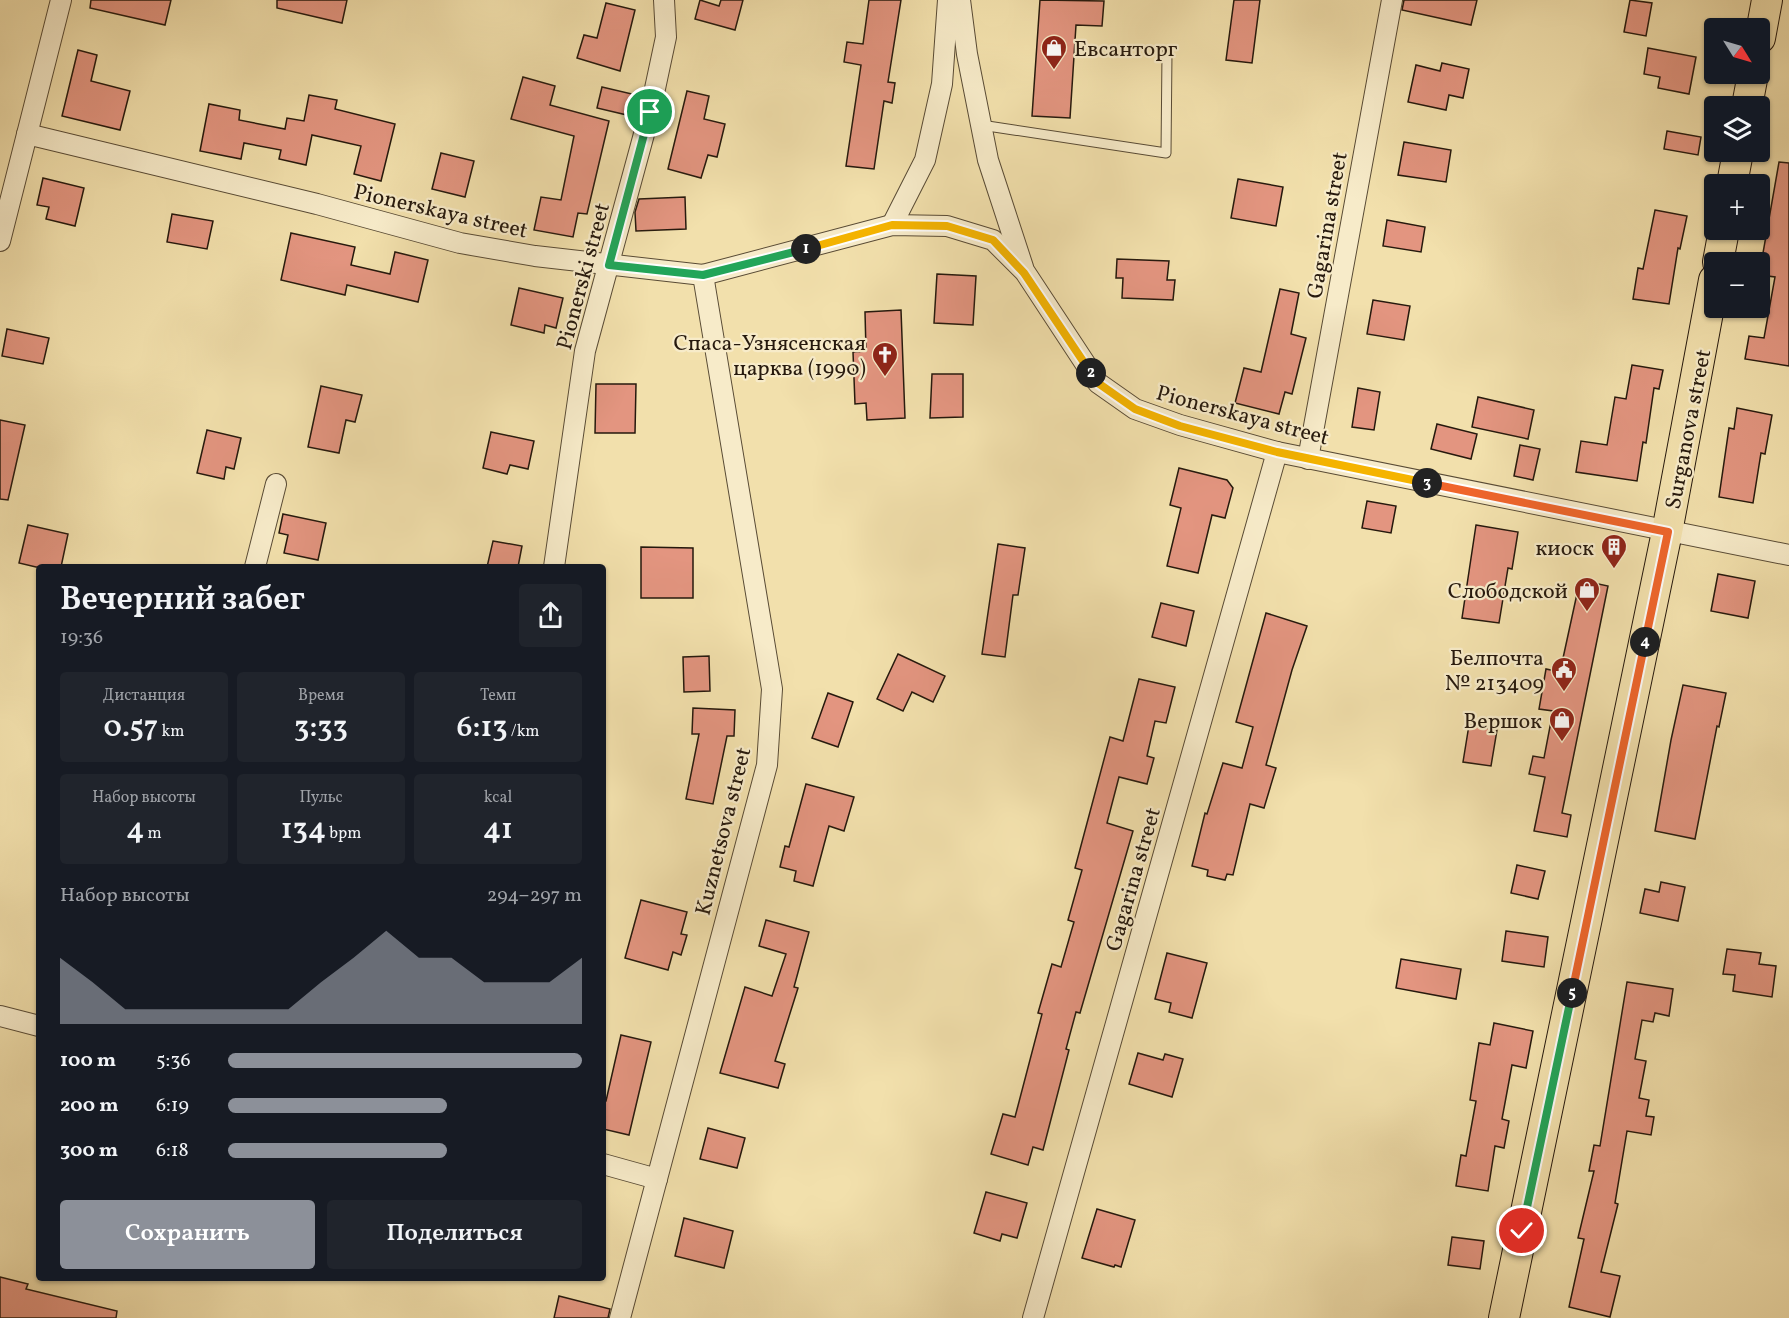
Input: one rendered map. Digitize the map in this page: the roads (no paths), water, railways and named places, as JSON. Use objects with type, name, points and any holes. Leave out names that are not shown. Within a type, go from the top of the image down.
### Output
[{"type":"main road","points":[[1764,18],[1767,0]]},
{"type":"main road","name":"Surganova street","points":[[1504,1318],[1668,532],[1707,318]]},
{"type":"street","points":[[0,241],[61,0]]},
{"type":"street","name":"Pionerski street","points":[[554,564],[585,351],[650,112],[666,37],[663,0]]},
{"type":"street","points":[[892,225],[925,160],[942,84],[948,0]]},
{"type":"street","points":[[960,0],[967,54],[988,160],[1024,273]]},
{"type":"street","name":"Gagarina street","points":[[1308,459],[1392,0]]},
{"type":"street","name":"Pionerskaya street","points":[[27,134],[318,204],[460,243],[535,256],[703,275],[892,225],[947,226],[993,240],[1024,273],[1098,383],[1135,409],[1180,426],[1308,459],[1789,555]]},
{"type":"street","name":"Kuznetsova street","points":[[620,1318],[766,765],[772,689],[703,275]]},
{"type":"street","name":"Gagarina street","points":[[1033,1318],[1277,452]]},
{"type":"street","points":[[256,564],[276,484]]},
{"type":"street","points":[[0,1016],[36,1025]]},
{"type":"street","points":[[606,1165],[657,1179]]},
{"type":"lane","points":[[981,125],[1166,153],[1167,53]]},
{"type":"place","name":"Евсанторг","points":[[1054,71]]},
{"type":"place","name":"Спаса-Узнясенская царква (1990)","points":[[885,378]]},
{"type":"place","name":"киоск","points":[[1614,570]]},
{"type":"place","name":"Слободской","points":[[1587,613]]},
{"type":"place","name":"Белпочта № 213409","points":[[1564,693]]},
{"type":"place","name":"Вершок","points":[[1562,743]]}]
